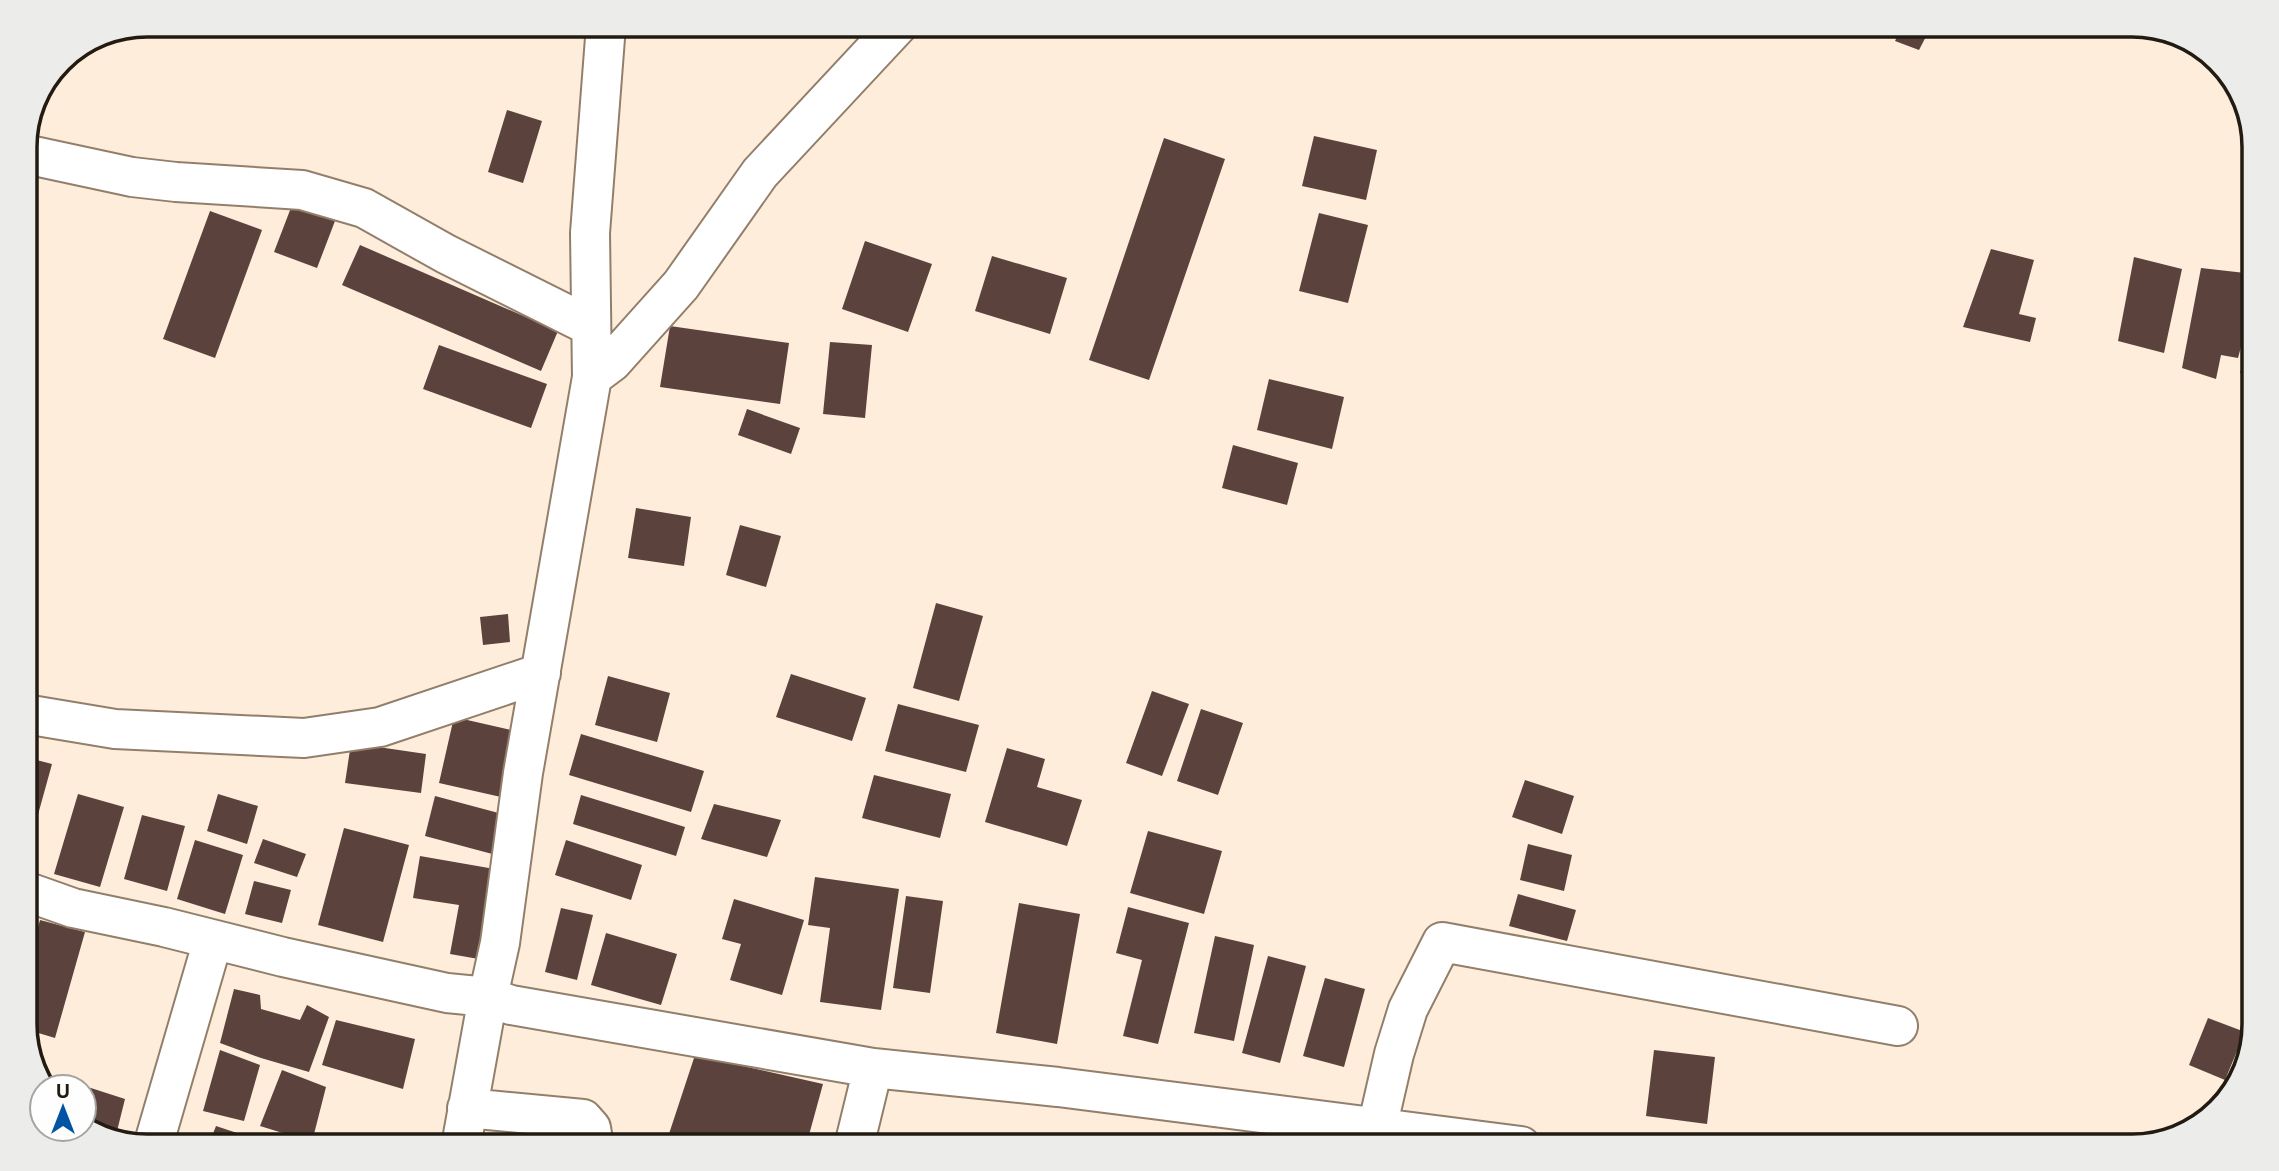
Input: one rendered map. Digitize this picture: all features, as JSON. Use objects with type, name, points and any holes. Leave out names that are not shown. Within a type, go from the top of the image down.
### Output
[{"type":"street","points":[[463,1134],[500,943],[523,773],[592,377],[590,233],[605,37]]},
{"type":"street","points":[[592,377],[612,362],[681,285],[760,173],[886,37]]},
{"type":"street","points":[[37,157],[132,177],[302,190],[364,208],[446,254],[590,326]]},
{"type":"street","points":[[37,717],[115,729],[304,738],[380,727],[541,673]]},
{"type":"street","points":[[37,895],[73,908],[447,993],[488,996],[511,1005],[873,1068],[1058,1087],[1381,1134]]},
{"type":"street","points":[[156,1134],[213,940]]},
{"type":"street","points":[[1388,1134],[1394,1054],[1408,1009],[1442,942],[1898,1026]]},
{"type":"street","points":[[856,1134],[873,1068]]},
{"type":"street","points":[[467,1108],[583,1119],[591,1128],[592,1134]]},
{"type":"building","points":[[1897,37],[1926,37],[1919,50],[1895,41]]},
{"type":"building","points":[[507,110],[542,121],[523,183],[488,172]]},
{"type":"building","points":[[1314,136],[1377,150],[1366,200],[1302,186]]},
{"type":"building","points":[[1164,138],[1225,159],[1149,380],[1089,360]]},
{"type":"building","points":[[292,205],[335,221],[317,268],[274,252]]},
{"type":"building","points":[[210,211],[262,230],[215,358],[163,339]]},
{"type":"building","points":[[1319,213],[1368,225],[1348,303],[1299,291]]},
{"type":"building","points":[[865,241],[932,264],[908,332],[842,309]]},
{"type":"building","points":[[360,245],[558,331],[541,371],[342,285]]},
{"type":"building","points":[[1991,249],[2034,260],[2019,314],[2036,318],[2030,342],[1963,327]]},
{"type":"building","points":[[992,256],[1067,278],[1050,334],[975,311]]},
{"type":"building","points":[[2134,257],[2182,269],[2164,353],[2118,341]]},
{"type":"building","points":[[2201,268],[2242,273],[2242,343],[2238,358],[2221,355],[2216,379],[2182,368]]},
{"type":"building","points":[[670,326],[789,343],[780,404],[660,387]]},
{"type":"building","points":[[830,342],[872,345],[865,418],[823,414]]},
{"type":"building","points":[[439,345],[547,384],[531,428],[423,389]]},
{"type":"building","points":[[1269,379],[1344,397],[1332,449],[1257,430]]},
{"type":"building","points":[[747,409],[800,428],[791,454],[738,435]]},
{"type":"building","points":[[1233,445],[1298,463],[1287,505],[1222,488]]},
{"type":"building","points":[[636,508],[691,517],[684,566],[628,558]]},
{"type":"building","points":[[740,525],[781,536],[766,587],[726,575]]},
{"type":"building","points":[[936,603],[983,616],[959,701],[913,688]]},
{"type":"building","points":[[508,614],[510,642],[483,645],[480,617]]},
{"type":"building","points":[[791,674],[866,698],[852,741],[776,717]]},
{"type":"building","points":[[608,676],[670,693],[657,742],[595,725]]},
{"type":"building","points":[[1152,691],[1189,704],[1162,776],[1126,763]]},
{"type":"building","points":[[898,704],[979,725],[966,772],[885,751]]},
{"type":"building","points":[[1201,709],[1243,723],[1218,795],[1177,781]]},
{"type":"building","points":[[454,717],[516,731],[501,797],[439,783]]},
{"type":"building","points":[[581,734],[704,771],[691,812],[569,775]]},
{"type":"building","points":[[351,743],[426,754],[421,793],[345,783]]},
{"type":"building","points":[[1007,748],[1045,759],[1037,787],[1082,800],[1067,846],[985,822]]},
{"type":"building","points":[[37,760],[52,764],[37,818]]},
{"type":"building","points":[[874,775],[951,794],[940,838],[862,818]]},
{"type":"building","points":[[1525,780],[1574,796],[1562,834],[1512,817]]},
{"type":"building","points":[[78,794],[124,807],[100,887],[54,874]]},
{"type":"building","points":[[218,794],[258,806],[247,844],[207,831]]},
{"type":"building","points":[[581,795],[685,827],[676,856],[573,824]]},
{"type":"building","points":[[435,796],[506,815],[496,855],[425,836]]},
{"type":"building","points":[[714,804],[781,820],[767,857],[701,839]]},
{"type":"building","points":[[142,815],[185,826],[167,891],[124,879]]},
{"type":"building","points":[[344,828],[409,845],[383,942],[318,925]]},
{"type":"building","points":[[1148,831],[1222,851],[1204,914],[1130,893]]},
{"type":"building","points":[[263,839],[306,854],[297,877],[254,863]]},
{"type":"building","points":[[195,840],[243,855],[225,914],[177,899]]},
{"type":"building","points":[[566,840],[642,865],[631,900],[555,875]]},
{"type":"building","points":[[1528,844],[1572,855],[1564,891],[1520,880]]},
{"type":"building","points":[[420,856],[506,871],[490,961],[450,954],[459,905],[413,898]]},
{"type":"building","points":[[815,877],[899,889],[881,1010],[820,1002],[830,928],[808,925]]},
{"type":"building","points":[[254,881],[291,890],[282,923],[245,914]]},
{"type":"building","points":[[1518,894],[1576,910],[1567,941],[1509,926]]},
{"type":"building","points":[[906,896],[943,901],[930,993],[893,988]]},
{"type":"building","points":[[734,899],[804,920],[782,995],[730,980],[741,944],[722,939]]},
{"type":"building","points":[[1019,903],[1080,914],[1057,1044],[996,1033]]},
{"type":"building","points":[[1128,907],[1189,923],[1158,1044],[1123,1036],[1142,960],[1116,953]]},
{"type":"building","points":[[561,908],[593,915],[577,980],[545,972]]},
{"type":"building","points":[[40,920],[85,932],[55,1038],[37,1033],[37,931]]},
{"type":"building","points":[[606,933],[677,954],[661,1005],[591,985]]},
{"type":"building","points":[[1215,936],[1254,945],[1234,1041],[1194,1033]]},
{"type":"building","points":[[1268,956],[1306,966],[1280,1063],[1242,1053]]},
{"type":"building","points":[[1325,978],[1365,989],[1344,1067],[1303,1056]]},
{"type":"building","points":[[234,989],[260,995],[261,1009],[300,1020],[307,1005],[329,1017],[309,1072],[220,1043]]},
{"type":"building","points":[[2208,1018],[2242,1031],[2240,1043],[2225,1080],[2189,1065]]},
{"type":"building","points":[[336,1020],[415,1039],[403,1089],[322,1065]]},
{"type":"building","points":[[220,1050],[260,1065],[244,1121],[203,1111]]},
{"type":"building","points":[[1654,1050],[1715,1057],[1707,1124],[1646,1116]]},
{"type":"building","points":[[695,1055],[823,1084],[809,1134],[669,1134]]},
{"type":"building","points":[[282,1070],[326,1087],[314,1134],[286,1134],[260,1126]]},
{"type":"building","points":[[98,1090],[125,1099],[117,1131],[98,1123]]},
{"type":"building","points":[[216,1126],[240,1134],[213,1134]]}]
